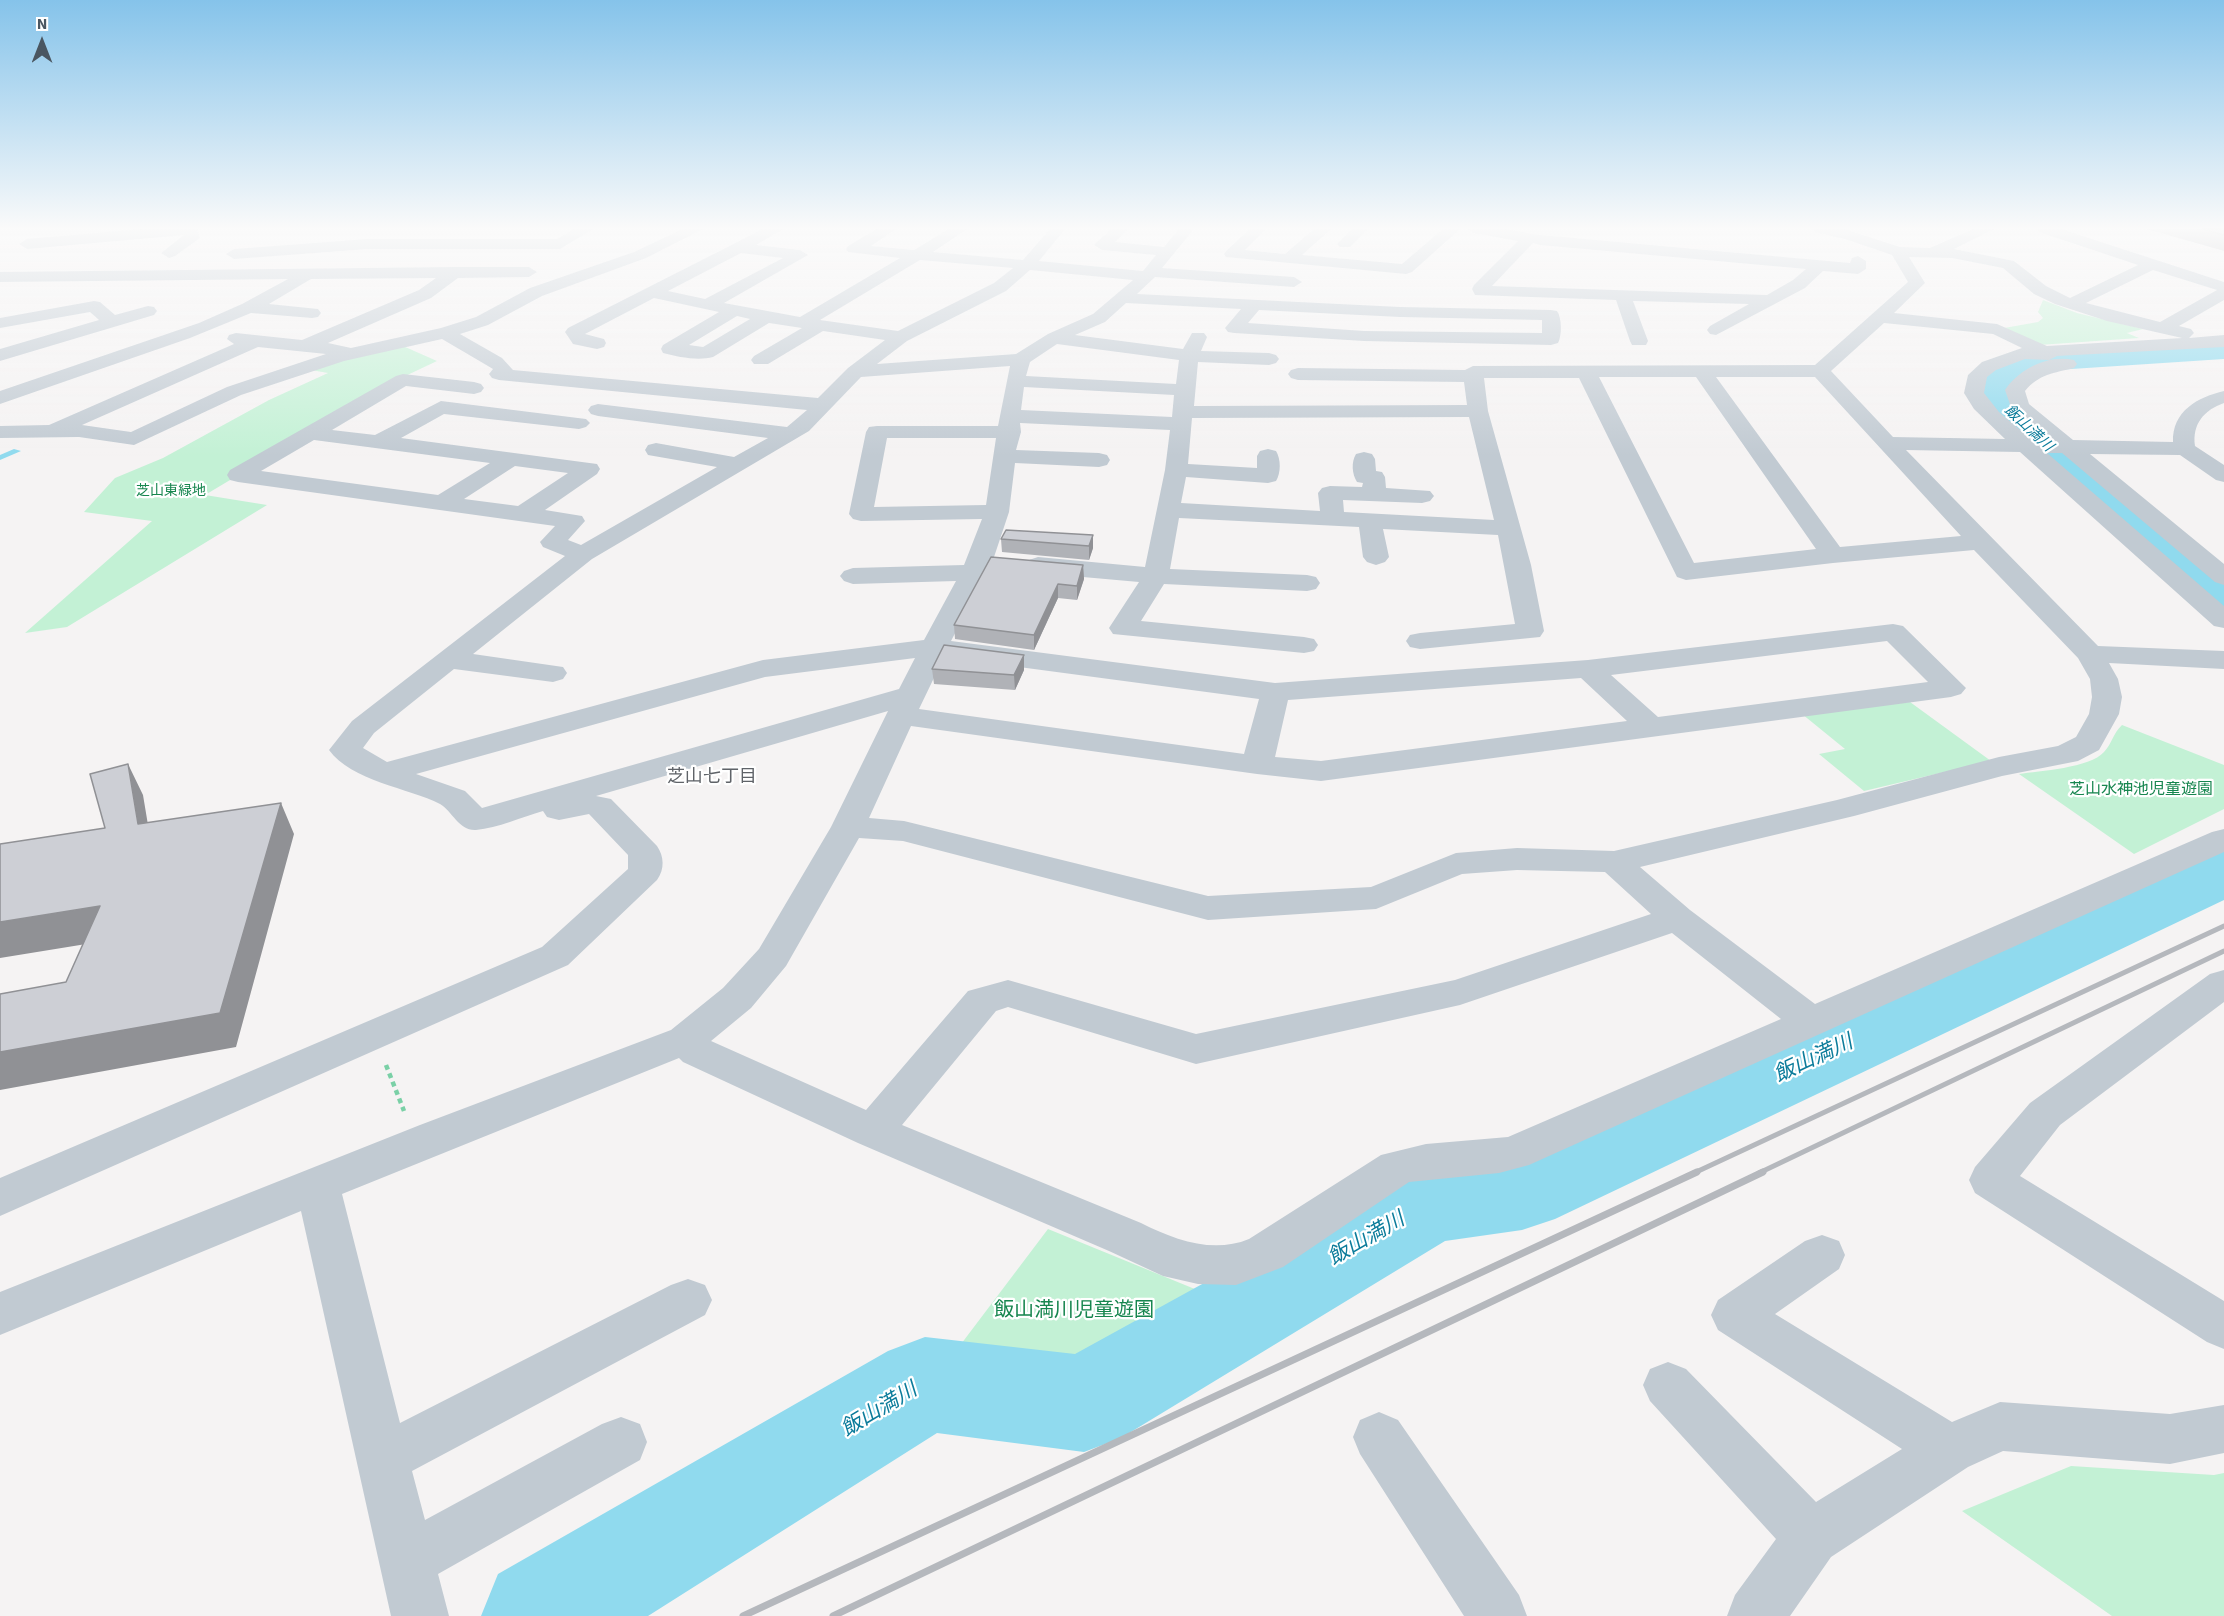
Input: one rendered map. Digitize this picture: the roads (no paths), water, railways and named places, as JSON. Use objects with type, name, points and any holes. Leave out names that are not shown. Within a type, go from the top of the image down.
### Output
[{"type":"street","points":[[0,398],[187,334],[256,304]]},
{"type":"street","points":[[306,346],[401,304]]},
{"type":"street","points":[[0,432],[79,431],[134,439],[234,391],[339,356],[445,333],[482,321],[513,304]]},
{"type":"street","points":[[597,343],[580,340],[574,332],[627,304]]},
{"type":"street","points":[[761,360],[841,304]]},
{"type":"street","points":[[0,1198],[555,956],[645,872],[645,854],[598,806],[585,804],[571,807],[491,829],[475,820],[453,798],[383,773],[345,750],[363,727],[583,554],[802,427],[855,372],[901,337],[968,304]]},
{"type":"street","points":[[0,1314],[318,1187],[435,1137],[685,1040],[736,998],[773,957],[848,827],[934,647],[992,564],[1006,456],[1006,417],[1018,370],[1054,339],[1099,318],[1116,304]]},
{"type":"street","points":[[1227,304],[1551,315],[1551,339],[1364,336],[1234,328],[1253,306]]},
{"type":"street","points":[[1626,304],[1639,341]]},
{"type":"street","points":[[1697,321],[1723,326],[1764,304]]},
{"type":"street","points":[[1420,641],[1530,631],[1509,528],[1478,411],[1473,372],[1820,371],[1893,304]]},
{"type":"street","points":[[2073,304],[2222,346]]},
{"type":"street","points":[[2163,328],[2204,304]]},
{"type":"street","points":[[706,305],[766,317],[901,337]]},
{"type":"street","points":[[0,323],[94,306],[112,323]]},
{"type":"street","points":[[249,308],[312,313]]},
{"type":"street","points":[[1,353],[112,323],[148,310]]},
{"type":"street","points":[[733,311],[670,349],[706,353],[766,317]]},
{"type":"street","points":[[1880,317],[1997,329],[2057,358]]},
{"type":"street","points":[[1631,319],[1653,319]]},
{"type":"street","points":[[445,333],[504,369],[498,374],[822,405]]},
{"type":"street","points":[[187,334],[357,352]]},
{"type":"street","points":[[1054,339],[1193,347],[1269,359]]},
{"type":"street","points":[[46,433],[256,341]]},
{"type":"street","points":[[2222,346],[2057,358],[2022,354],[1989,366],[1978,375],[1974,393],[1981,405],[2049,447],[2224,577]]},
{"type":"street","points":[[1193,347],[1170,510],[1156,576],[1123,628],[1304,645]]},
{"type":"street","points":[[2057,358],[2034,370],[2015,390],[2019,406],[2049,447],[2224,620]]},
{"type":"street","points":[[855,372],[1018,370],[1184,409]]},
{"type":"street","points":[[848,827],[904,831],[1208,908],[1376,898],[1456,864],[1517,860],[1614,861],[1842,809],[1999,767],[2067,754],[2088,743],[2104,714],[2107,697],[2104,679],[2090,654],[1980,542],[1820,371]]},
{"type":"street","points":[[1586,372],[1686,572],[1833,555],[1980,542]]},
{"type":"street","points":[[1702,372],[1833,555]]},
{"type":"street","points":[[1298,374],[1474,376]]},
{"type":"street","points":[[474,388],[403,380],[238,475],[573,521],[552,542],[583,554]]},
{"type":"street","points":[[442,503],[579,423],[634,387]]},
{"type":"street","points":[[2186,449],[2182,437],[2184,425],[2196,410],[2224,397]]},
{"type":"street","points":[[377,443],[441,407],[579,423]]},
{"type":"street","points":[[997,512],[861,514],[877,432],[1006,417],[1184,409],[1367,421],[1478,411]]},
{"type":"street","points":[[598,410],[791,434]]},
{"type":"street","points":[[308,433],[588,469],[523,514]]},
{"type":"street","points":[[1888,443],[2186,449],[2224,475]]},
{"type":"street","points":[[656,450],[737,464]]},
{"type":"street","points":[[1006,456],[1099,460]]},
{"type":"street","points":[[1176,470],[1268,476],[1268,456]]},
{"type":"street","points":[[1364,459],[1365,477],[1374,477],[1374,494]]},
{"type":"street","points":[[1333,518],[1330,493],[1422,496]]},
{"type":"street","points":[[1170,510],[1509,528]]},
{"type":"street","points":[[1370,520],[1376,557]]},
{"type":"street","points":[[853,576],[992,564],[1156,576],[1307,583]]},
{"type":"street","points":[[383,773],[763,669],[934,647],[1275,692],[1588,669],[1893,632],[1951,688],[1321,771],[1257,765],[907,706],[475,820]]},
{"type":"street","points":[[2090,654],[2224,660]]},
{"type":"street","points":[[449,660],[553,673]]},
{"type":"street","points":[[1588,669],[1652,728]]},
{"type":"street","points":[[1257,765],[1275,692]]},
{"type":"street","points":[[685,1040],[697,1052],[873,1131],[1125,1237],[1163,1256],[1198,1264],[1236,1266],[1266,1253],[1397,1167],[1414,1162],[1496,1157],[1514,1153],[2224,839]]},
{"type":"street","points":[[1614,861],[1677,918],[1812,1022]]},
{"type":"street","points":[[873,1131],[982,1001],[1008,993],[1196,1049],[1460,992],[1677,918]]},
{"type":"street","points":[[2224,983],[2044,1114],[1991,1180],[2224,1327]]},
{"type":"street","points":[[318,1187],[420,1616]]},
{"type":"street","points":[[1822,1255],[1735,1316],[1949,1449]]},
{"type":"street","points":[[383,1459],[688,1300]]},
{"type":"street","points":[[1668,1384],[1811,1538]]},
{"type":"street","points":[[1756,1616],[1811,1538],[1949,1449],[2000,1426],[2170,1439],[2224,1429]]},
{"type":"street","points":[[1379,1437],[1498,1616]]},
{"type":"street","points":[[407,1560],[621,1442]]},
{"type":"waterway","name":"飯山満川","points":[[2224,348],[2036,360],[2015,368],[2003,376],[1993,396],[2012,417],[2224,598]]},
{"type":"waterway","points":[[0,458],[17,451]]},
{"type":"waterway","name":"飯山満川","points":[[540,1616],[925,1384],[1084,1404],[1426,1206],[1522,1193],[2224,872]]},
{"type":"railway","points":[[1694,1173],[2224,926]]},
{"type":"railway","points":[[1759,1173],[2224,951]]},
{"type":"railway","points":[[743,1616],[1697,1172]]},
{"type":"railway","points":[[833,1616],[1763,1172]]},
{"type":"district","name":"芝山七丁目","points":[[712,778]]},
{"type":"park label","name":"芝山東緑地","points":[[171,492]]},
{"type":"park label","name":"芝山水神池児童遊園","points":[[2141,790]]},
{"type":"park label","name":"飯山満川児童遊園","points":[[1074,1312]]}]
